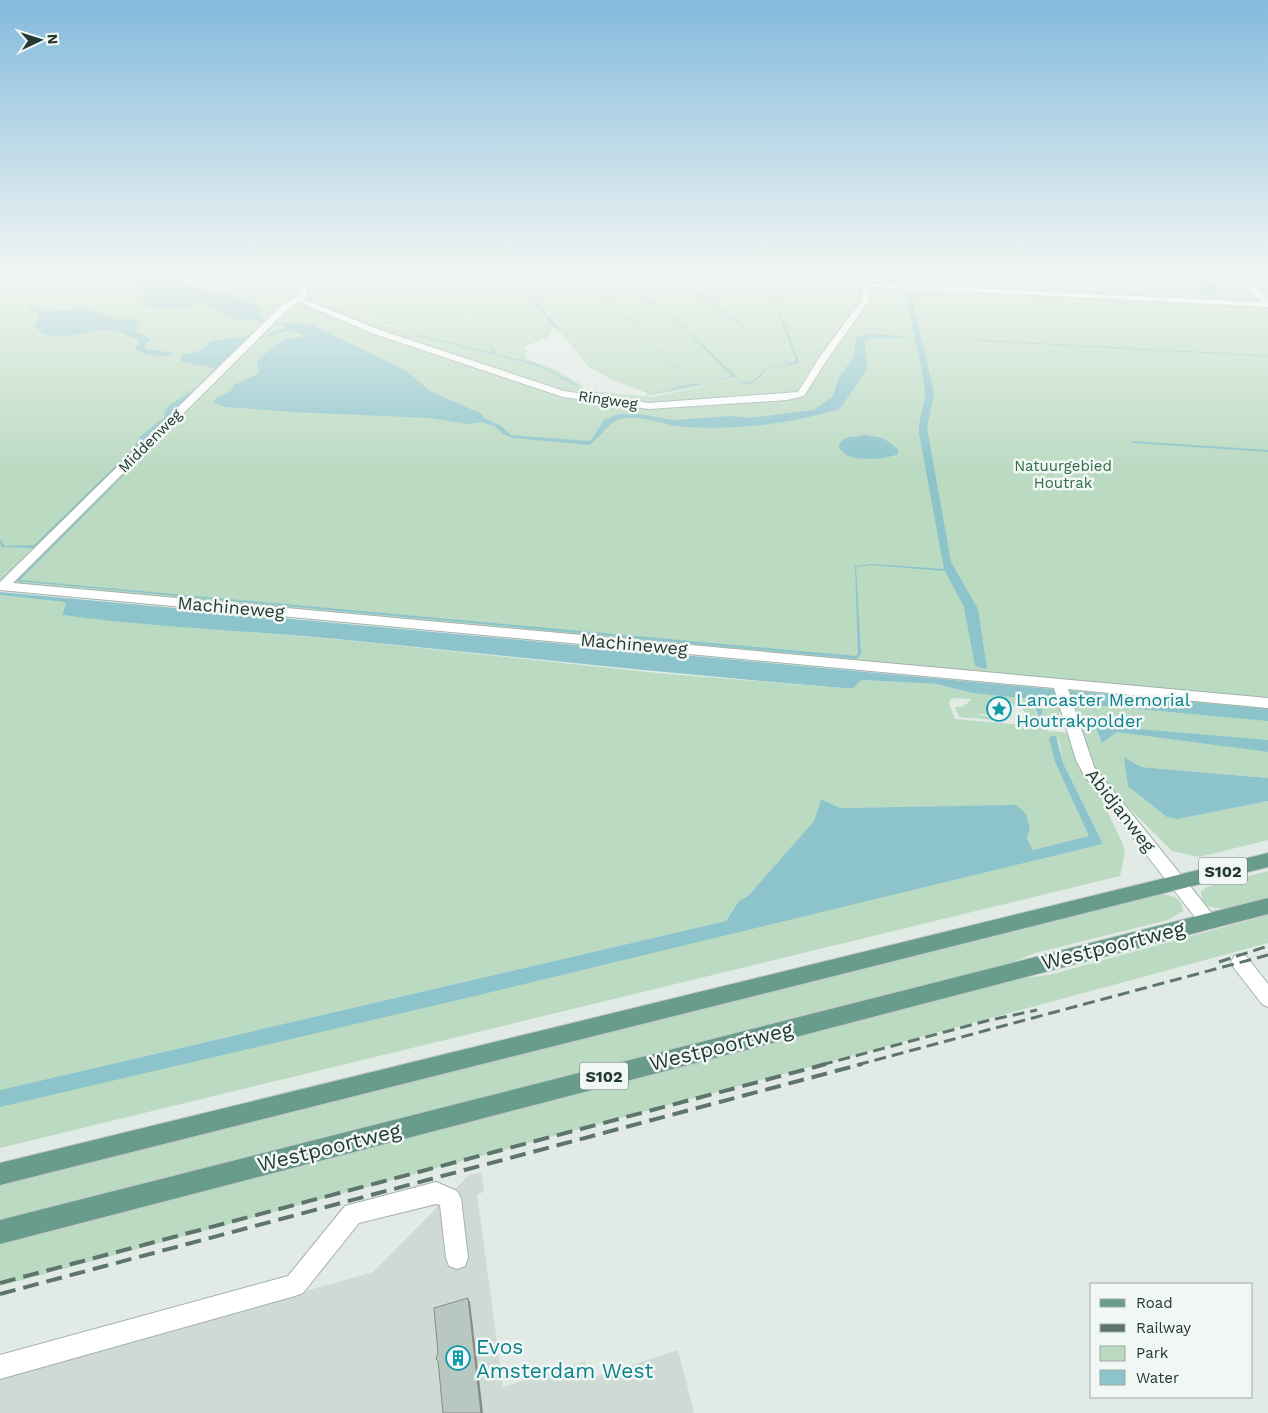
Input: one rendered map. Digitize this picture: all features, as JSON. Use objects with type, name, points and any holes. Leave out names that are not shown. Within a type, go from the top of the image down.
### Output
[{"type":"main road","name":"S102","points":[[0,1174],[1178,884],[1268,860]]},
{"type":"main road","name":"Westpoortweg","points":[[0,1232],[1268,906]]},
{"type":"street","name":"Middenweg","points":[[2,586],[253,339]]},
{"type":"street","name":"Ringweg","points":[[397,339],[548,390],[624,404],[653,406],[791,397],[801,394],[838,339]]},
{"type":"street","name":"Machineweg","points":[[2,586],[1043,682],[1061,687],[1268,703]]},
{"type":"street","name":"Abidjanweg","points":[[1061,687],[1083,760],[1089,771],[1208,921]]},
{"type":"street","points":[[1240,962],[1268,998]]},
{"type":"street","points":[[0,1367],[295,1285],[353,1214],[436,1193],[450,1198],[457,1258]]},
{"type":"shaded area","name":"Evos Amsterdam West","points":[[481,1172],[484,1192],[477,1194],[503,1387],[585,1361],[589,1379],[678,1350],[694,1413],[0,1413],[0,1378],[373,1272],[469,1175]]},
{"type":"green space","points":[[0,339],[252,339],[0,583]]},
{"type":"green space","name":"Natuurgebied Houtrak","points":[[254,339],[436,339],[539,366],[574,385],[583,387],[582,390],[652,397],[711,385],[646,396],[647,393],[611,379],[589,367],[566,339],[646,339],[690,384],[651,394],[708,382],[691,384],[648,339],[694,339],[737,380],[695,339],[757,339],[783,358],[759,339],[788,339],[797,361],[792,363],[785,360],[788,364],[764,369],[751,382],[760,377],[765,370],[799,362],[790,339],[1268,339],[1268,700],[13,585],[12,580]]},
{"type":"green space","name":"Natuurgebied Houtrak","points":[[437,339],[484,339],[487,343],[484,339],[543,339],[526,346],[524,349],[528,351],[523,355],[527,356],[525,359],[554,369],[583,386],[571,383],[538,364],[499,354],[488,346],[494,353]]},
{"type":"green space","points":[[0,595],[64,602],[66,604],[62,615],[354,641],[657,673],[843,688],[862,680],[936,684],[972,693],[1031,699],[1037,715],[1043,715],[1040,700],[1060,703],[1063,710],[1059,713],[1062,727],[1021,723],[1025,713],[1021,705],[1016,707],[1006,699],[987,698],[1003,701],[1011,707],[1005,708],[999,704],[995,705],[992,708],[996,714],[995,716],[974,713],[1004,721],[959,717],[955,707],[963,707],[972,699],[951,698],[949,703],[955,719],[1045,727],[1048,731],[1070,733],[1102,794],[1105,807],[1122,842],[1125,852],[1120,876],[0,1148],[0,1106],[1103,844],[1063,763],[1059,741],[1054,735],[1055,762],[1090,836],[1033,850],[1027,838],[1030,828],[1026,814],[985,806],[840,808],[821,799],[814,821],[748,896],[739,901],[726,921],[0,1090]]},
{"type":"green space","points":[[1069,688],[1268,705],[1268,740],[1096,727],[1268,752],[1268,778],[1141,767],[1124,757],[1178,819],[1268,801],[1268,840],[1199,857],[1172,851],[1127,806],[1116,799],[1092,767]]},
{"type":"green space","points":[[1268,871],[1268,899],[1228,908],[1209,906],[1203,900],[1201,891],[1207,887]]},
{"type":"green space","points":[[1159,894],[1172,896],[1178,900],[1183,911],[1168,920],[1035,953],[993,970],[0,1224],[0,1180]]},
{"type":"green space","points":[[1268,915],[1268,943],[0,1286],[0,1245],[1000,981],[1049,975]]},
{"type":"water","points":[[137,339],[150,339],[144,346],[146,349],[173,353],[168,356],[148,355],[134,349],[140,340]]},
{"type":"water","points":[[249,339],[35,548],[1,547],[0,539],[5,546],[34,545],[133,449],[140,437],[164,417],[165,410],[171,404],[198,387],[215,368],[181,362],[181,355],[202,350],[211,341]]},
{"type":"water","points":[[257,339],[260,339],[257,340],[152,444]]},
{"type":"water","points":[[341,339],[405,370],[430,391],[482,414],[484,418],[501,426],[511,435],[589,441],[604,420],[619,414],[638,414],[674,420],[732,416],[749,418],[814,410],[833,396],[839,377],[854,357],[856,339],[871,339],[865,341],[867,369],[840,409],[802,419],[764,425],[725,428],[685,427],[637,418],[621,419],[612,423],[589,445],[513,438],[503,434],[494,426],[481,422],[468,424],[430,418],[292,412],[227,407],[213,403],[215,399],[231,391],[234,385],[256,375],[259,372],[257,362],[270,349],[284,340]]},
{"type":"water","points":[[430,339],[437,339],[493,353],[490,345],[497,354],[538,364],[583,386],[574,385],[539,366]]},
{"type":"water","points":[[646,339],[691,384],[707,383],[651,394],[690,384]]},
{"type":"water","points":[[694,339],[696,339],[739,379],[734,377],[713,381],[732,376]]},
{"type":"water","points":[[788,339],[790,339],[799,362],[765,370],[754,382],[742,384],[738,382],[750,382],[764,369],[787,364],[784,360],[790,363],[796,361]]},
{"type":"water","points":[[915,339],[922,339],[934,393],[927,428],[951,562],[978,609],[986,669],[975,666],[964,607],[945,571],[872,565],[856,567],[861,654],[857,659],[15,581],[149,450],[20,580],[856,656],[858,654],[855,566],[872,564],[944,569],[919,433],[925,390]]},
{"type":"water","points":[[865,435],[883,438],[898,449],[898,454],[881,458],[854,458],[839,448],[839,444],[845,438]]},
{"type":"water","points":[[0,592],[1268,709],[1268,721],[1041,700],[1043,720],[1040,719],[1031,699],[972,693],[936,684],[862,680],[853,688],[843,688],[320,638],[136,623],[62,615],[66,604],[64,602],[0,595]]},
{"type":"water","points":[[1104,726],[1268,740],[1268,752],[1117,732],[1102,743],[1096,727]]},
{"type":"water","points":[[1056,736],[1063,763],[1103,844],[475,996],[0,1107],[0,1090],[726,921],[739,901],[748,896],[814,821],[821,799],[840,808],[1016,805],[1026,814],[1030,828],[1027,838],[1033,850],[1089,836],[1055,762],[1049,738]]},
{"type":"water","points":[[1124,757],[1141,767],[1268,778],[1268,801],[1178,819],[1167,817],[1128,786]]},
{"type":"building","name":"Evos Amsterdam West","points":[[468,1298],[481,1413],[443,1413],[438,1361],[436,1359],[438,1353],[434,1308]]},
{"type":"waterway","points":[[971,340],[1268,356]]},
{"type":"waterway","points":[[1132,442],[1268,451]]},
{"type":"railway","points":[[1219,962],[1268,946]]},
{"type":"railway","points":[[857,1065],[1268,955]]},
{"type":"railway","points":[[821,1065],[986,1021],[1037,1010]]},
{"type":"railway","points":[[0,1283],[826,1064]]},
{"type":"railway","points":[[0,1294],[862,1064]]},
{"type":"place","name":"Lancaster Memorial Houtrakpolder","points":[[999,709]]},
{"type":"place","name":"Evos Amsterdam West","points":[[458,1358]]}]
